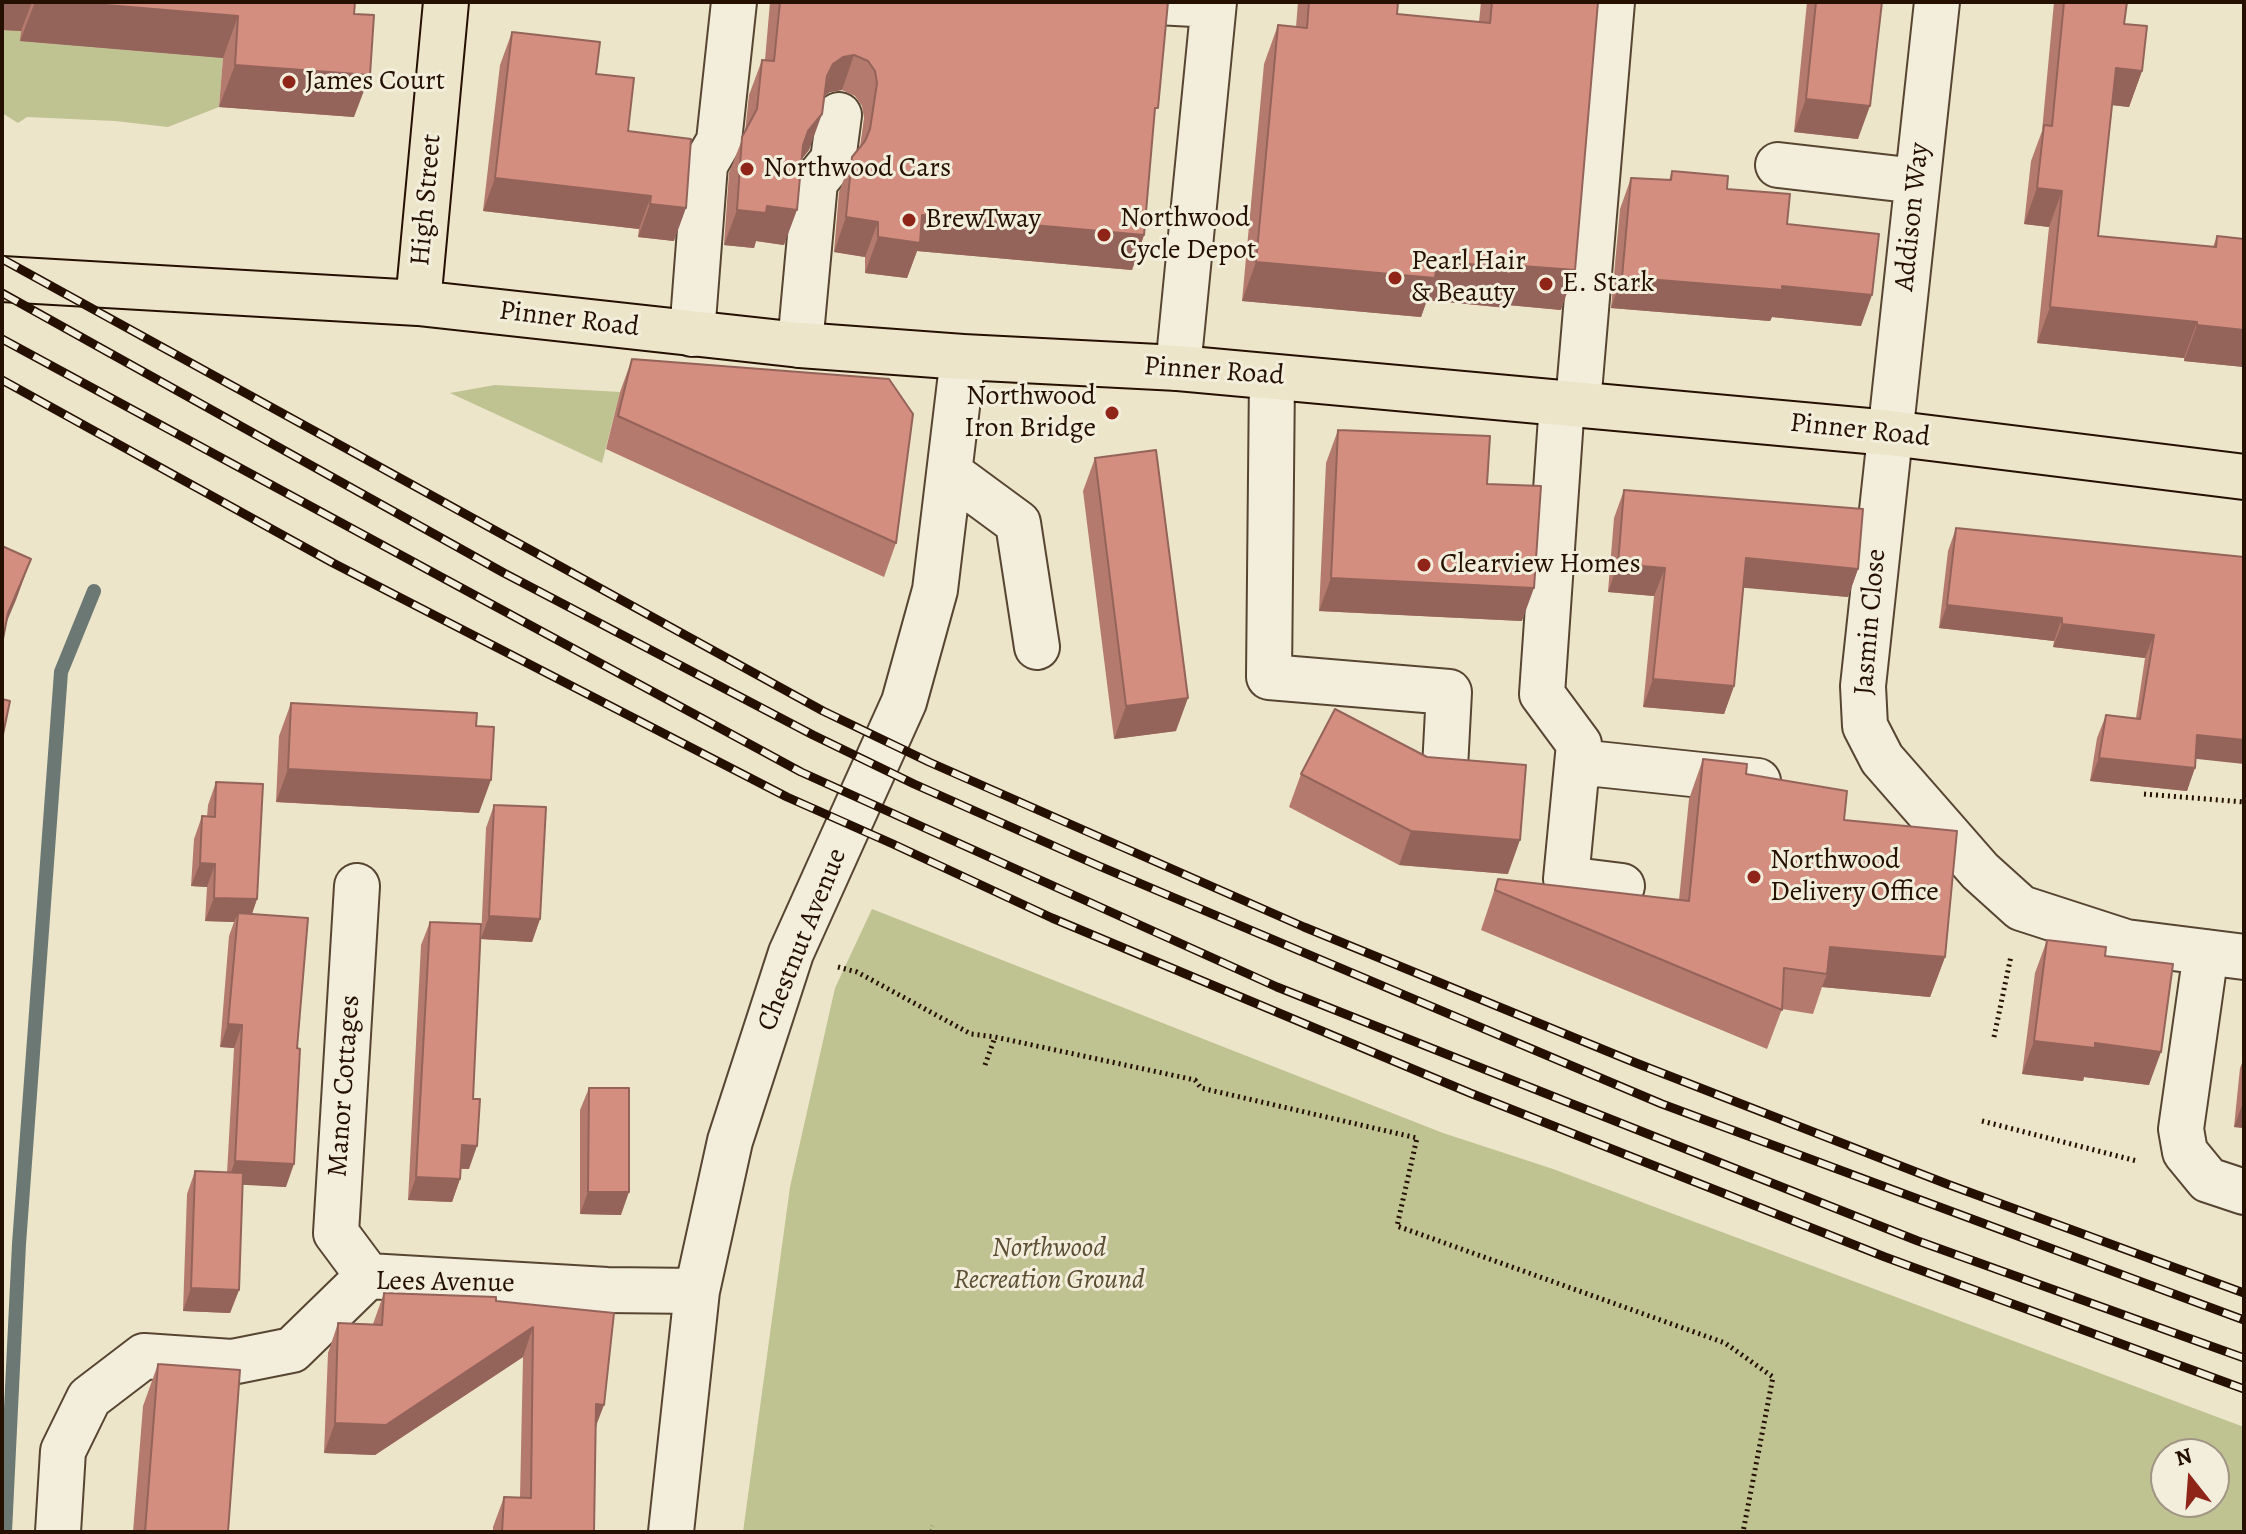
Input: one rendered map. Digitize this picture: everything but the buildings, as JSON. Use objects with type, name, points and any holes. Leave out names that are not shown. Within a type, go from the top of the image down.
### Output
[{"type":"main road","name":"High Street","points":[[418,303],[446,2]]},
{"type":"main road","name":"Pinner Road","points":[[2,279],[418,303],[800,345],[1178,368],[1890,433],[2244,477]]},
{"type":"street","points":[[692,334],[705,165],[719,141],[734,2]]},
{"type":"street","points":[[1157,2],[1213,4],[1178,368]]},
{"type":"street","points":[[1612,2],[1542,694],[1579,744],[1566,879],[1622,886]]},
{"type":"street","name":"Addison Way","points":[[1890,433],[1937,2]]},
{"type":"street","points":[[800,345],[815,182],[833,160],[839,115]]},
{"type":"street","points":[[1778,165],[1917,181]]},
{"type":"street","name":"Chestnut Avenue","points":[[671,1532],[697,1291],[730,1141],[791,953],[904,702],[935,590],[963,357]]},
{"type":"street","points":[[1272,377],[1269,677],[1449,692],[1445,768]]},
{"type":"street","name":"Jasmin Close","points":[[1890,433],[1863,686],[1865,726],[1882,759],[1980,871],[2021,908],[2126,942],[2225,955]]},
{"type":"street","points":[[950,473],[1018,523],[1037,647]]},
{"type":"street","points":[[1578,762],[1793,785]]},
{"type":"street","name":"Manor Cottages","points":[[357,886],[336,1233],[368,1276]]},
{"type":"street","points":[[2225,955],[2181,1129],[2185,1152],[2226,1186]]},
{"type":"street","name":"Lees Avenue","points":[[58,1532],[63,1451],[89,1398],[144,1356],[232,1362],[292,1350],[368,1276],[607,1290],[697,1291]]},
{"type":"path","points":[[2144,794],[2244,802]]},
{"type":"path","points":[[1994,1037],[2021,908]]},
{"type":"path","points":[[791,953],[857,972],[971,1034],[1195,1080],[1201,1088],[1417,1138],[1397,1226],[1725,1343],[1773,1377],[1743,1532]]},
{"type":"path","points":[[985,1065],[995,1037]]},
{"type":"path","points":[[1982,1121],[2226,1186]]},
{"type":"green space","points":[[2,30],[21,31],[21,41],[223,58],[219,107],[168,127],[27,117],[18,123],[2,113]]},
{"type":"green space","points":[[495,385],[620,392],[602,463],[450,393]]},
{"type":"green space","name":"Northwood Recreation Ground","points":[[872,909],[1443,1133],[1553,1169],[2244,1427],[2244,1532],[743,1532],[790,1187],[835,988]]},
{"type":"waterway","points":[[5,1532],[19,1244],[61,672],[94,591]]},
{"type":"railway","points":[[2,259],[823,711],[929,762],[1304,927],[1636,1063],[1947,1184],[2244,1293]]},
{"type":"railway","points":[[2,293],[504,573],[813,735],[914,784],[1099,866],[1662,1104],[2244,1320]]},
{"type":"railway","points":[[2,339],[801,772],[1277,987],[1918,1241],[2244,1358]]},
{"type":"railway","points":[[2,380],[333,563],[787,797],[1052,918],[1470,1093],[1885,1257],[2244,1389]]},
{"type":"place","name":"James Court","points":[[289,82]]},
{"type":"place","name":"Northwood Cars","points":[[747,169]]},
{"type":"place","name":"BrewTway","points":[[909,220]]},
{"type":"place","name":"Northwood Cycle Depot","points":[[1104,235]]},
{"type":"place","name":"Pearl Hair & Beauty","points":[[1395,278]]},
{"type":"place","name":"E. Stark","points":[[1546,284]]},
{"type":"place","name":"Northwood Iron Bridge","points":[[1112,413]]},
{"type":"place","name":"Clearview Homes","points":[[1424,565]]},
{"type":"place","name":"Northwood Delivery Office","points":[[1754,877]]}]
